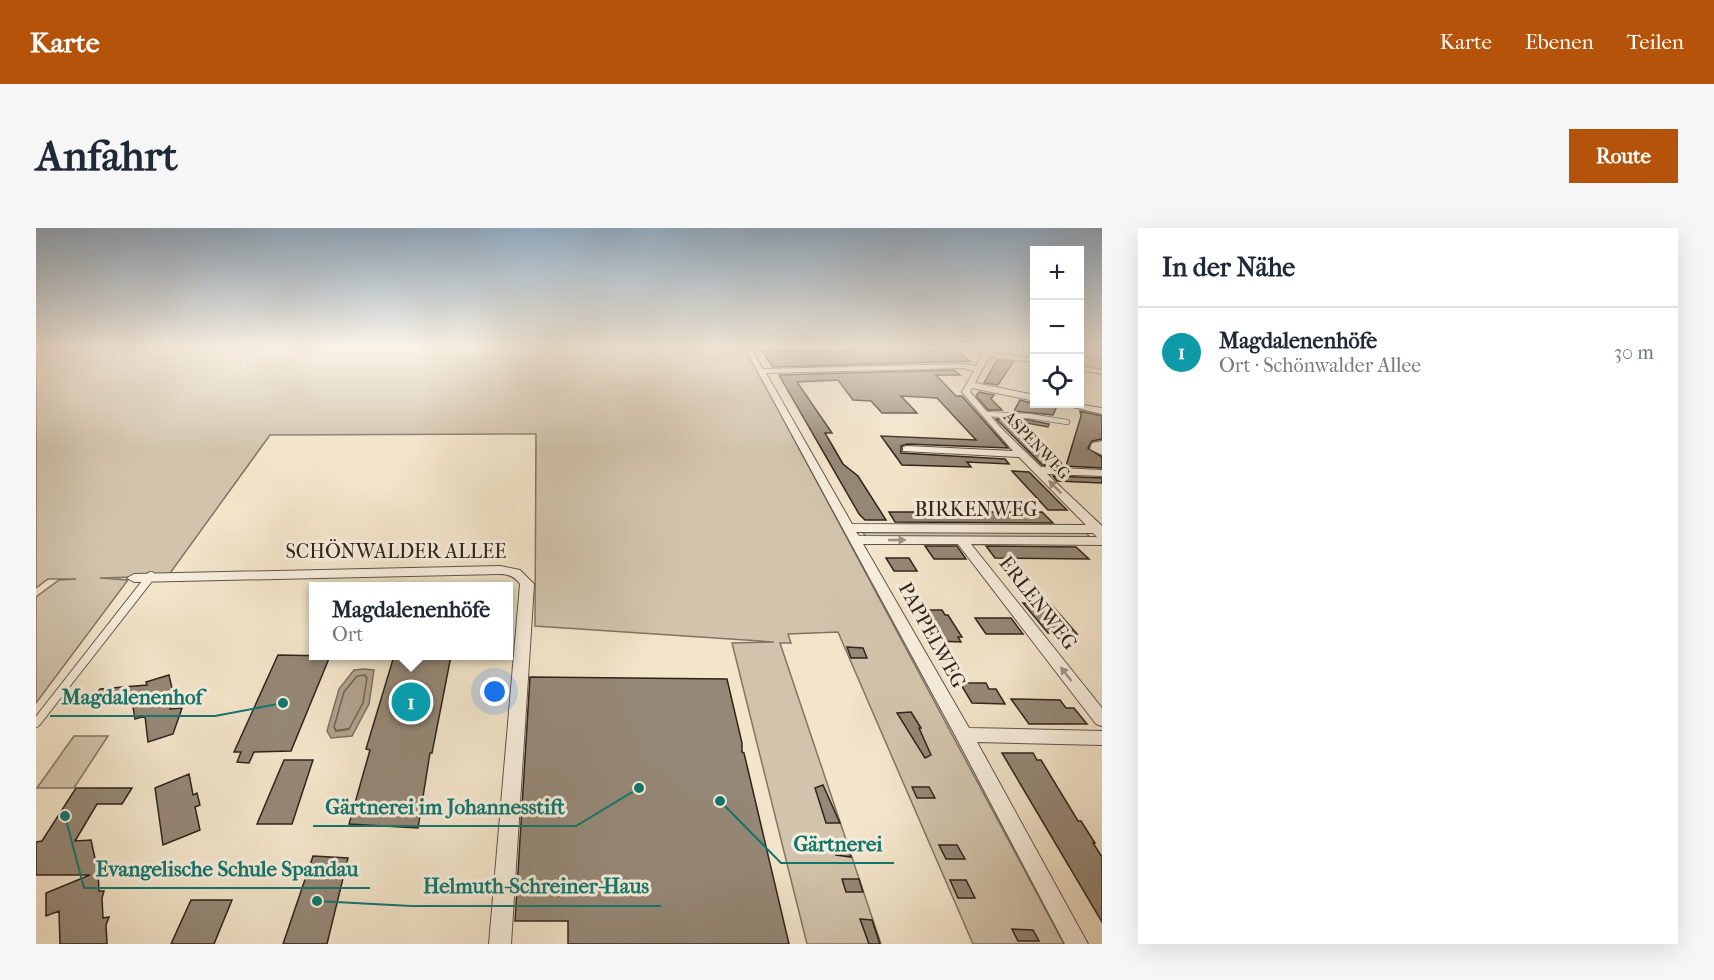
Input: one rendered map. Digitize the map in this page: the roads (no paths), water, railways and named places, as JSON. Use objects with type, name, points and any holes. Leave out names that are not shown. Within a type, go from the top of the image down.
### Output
[{"type":"street","name":"PAPPELWEG","points":[[768,381],[1077,944]]},
{"type":"street","points":[[972,381],[970,385],[1030,397]]},
{"type":"street","name":"ASPENWEG","points":[[970,385],[966,393],[984,414],[1101,533]]},
{"type":"street","points":[[1084,408],[1102,411]]},
{"type":"street","points":[[1102,444],[1096,445],[1095,448],[1102,452]]},
{"type":"street","points":[[906,449],[1022,454]]},
{"type":"street","points":[[1038,470],[1102,473]]},
{"type":"street","name":"BIRKENWEG","points":[[852,534],[1101,533]]},
{"type":"street","name":"BIRKENWEG","points":[[852,534],[962,540],[1101,533]]},
{"type":"street","name":"ERLENWEG","points":[[962,540],[1102,720]]},
{"type":"street","name":"SCHÖNWALDER ALLEE","points":[[134,578],[509,570],[524,579],[527,584],[500,944]]},
{"type":"street","points":[[964,735],[1102,738]]},
{"type":"lane","points":[[984,414],[1029,416],[1067,422]]},
{"type":"lane","points":[[36,723],[151,576]]},
{"type":"water","points":[[354,670],[374,670],[369,704],[352,736],[331,738],[327,731],[339,689]]},
{"type":"place","name":"Magdalenenhöfe","points":[[411,702]]},
{"type":"place","name":"Magdalenenhof","points":[[283,703]]},
{"type":"place","name":"Gärtnerei im Johannesstift","points":[[639,788]]},
{"type":"place","name":"Gärtnerei","points":[[720,801]]},
{"type":"place","name":"Evangelische Schule Spandau","points":[[65,816]]},
{"type":"place","name":"Helmuth-Schreiner-Haus","points":[[317,901]]}]
